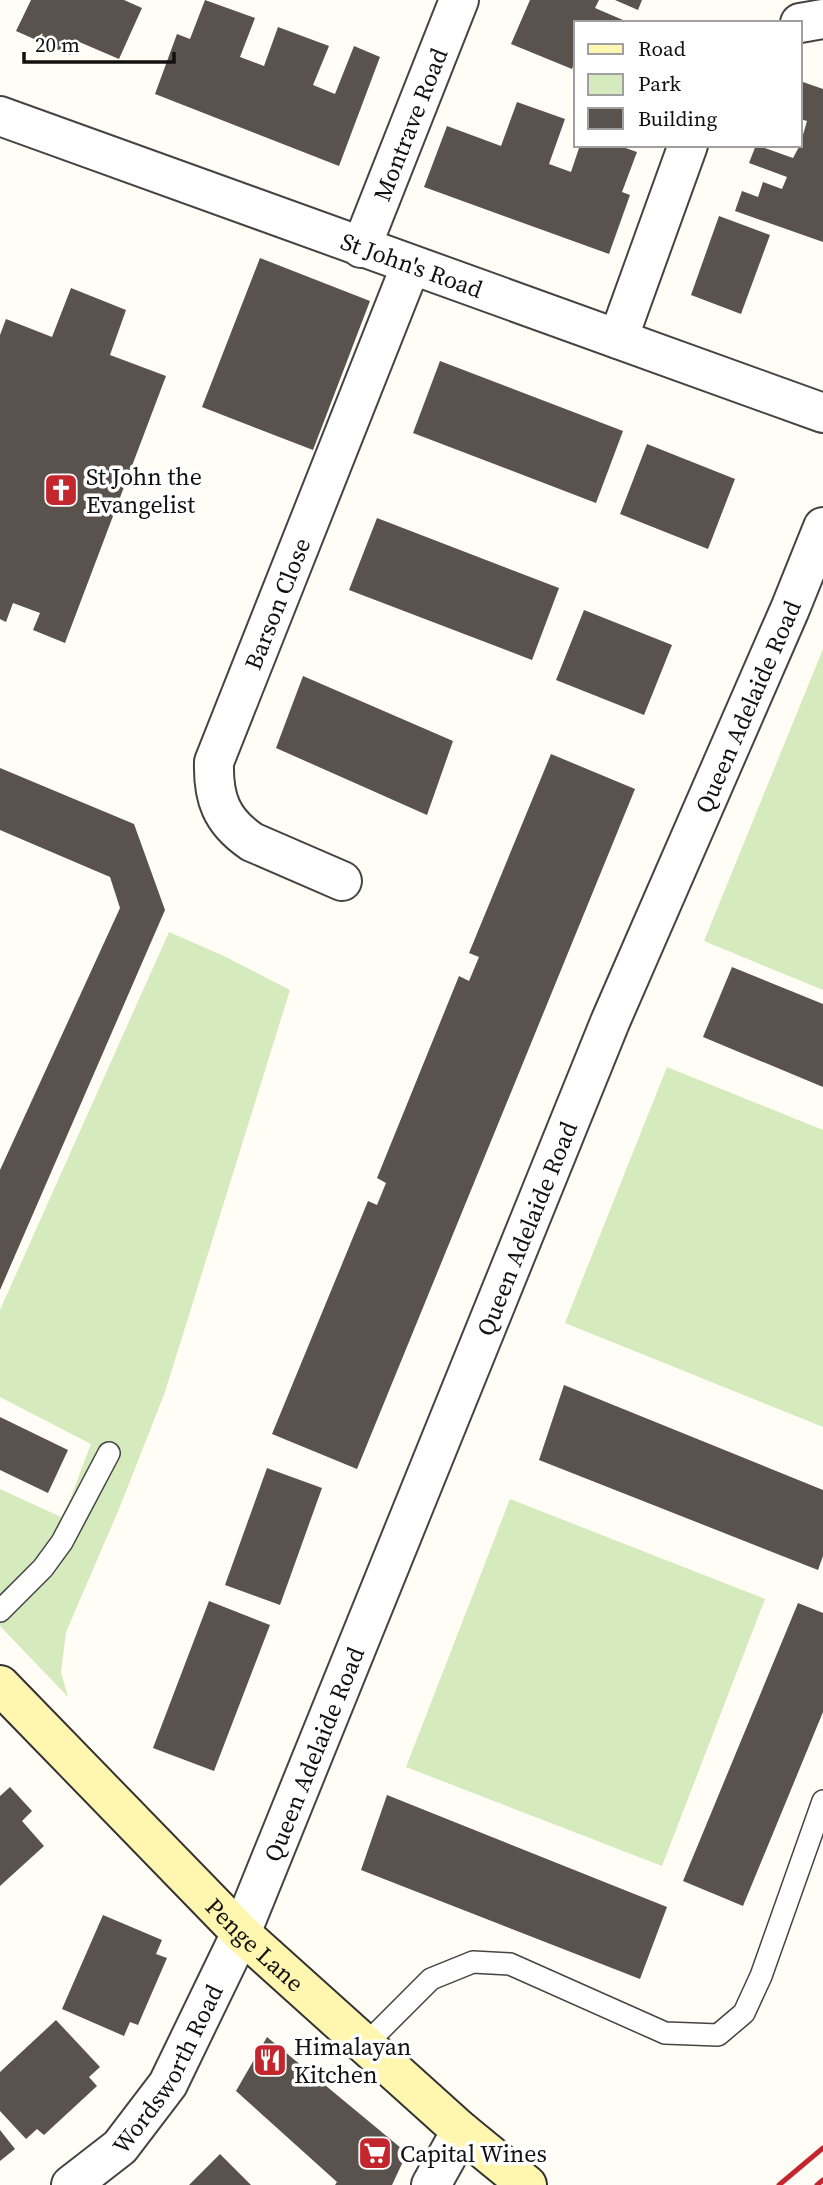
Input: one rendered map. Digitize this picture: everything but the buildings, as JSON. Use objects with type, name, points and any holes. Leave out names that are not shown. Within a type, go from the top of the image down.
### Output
[{"type":"street","name":"Montrave Road","points":[[361,248],[459,0]]},
{"type":"street","points":[[802,23],[823,19]]},
{"type":"street","name":"St John's Road","points":[[0,116],[823,413]]},
{"type":"street","points":[[618,339],[687,147]]},
{"type":"street","name":"Barson Close","points":[[342,881],[239,834],[220,806],[213,786],[214,762],[411,265]]},
{"type":"street","name":"Queen Adelaide Road","points":[[241,1933],[610,1022],[823,527]]},
{"type":"street","name":"Penge Lane","points":[[0,1685],[241,1933],[461,2131],[527,2185]]},
{"type":"street","name":"Wordsworth Road","points":[[71,2185],[120,2147],[168,2084],[241,1933]]},
{"type":"street","points":[[430,2185],[461,2131]]},
{"type":"lane","points":[[0,1611],[43,1568],[62,1542],[108,1453]]},
{"type":"lane","points":[[365,2045],[431,1979],[472,1962],[510,1964],[665,2033],[718,2035],[744,2013],[761,1976],[823,1801]]},
{"type":"green space","points":[[823,649],[823,990],[704,941]]},
{"type":"green space","points":[[169,932],[224,956],[290,990],[165,1392],[66,1632],[61,1672],[68,1697],[0,1626],[0,1489],[61,1517],[91,1444],[0,1397],[0,1310]]},
{"type":"green space","points":[[667,1067],[823,1130],[823,1427],[565,1323]]},
{"type":"green space","points":[[510,1499],[765,1599],[662,1866],[406,1767]]},
{"type":"railway","points":[[779,2185],[823,2148]]},
{"type":"railway","points":[[817,2185],[823,2180]]},
{"type":"place","name":"St John the Evangelist","points":[[61,490]]},
{"type":"place","name":"Himalayan Kitchen","points":[[270,2060]]},
{"type":"place","name":"Capital Wines","points":[[375,2153]]}]
